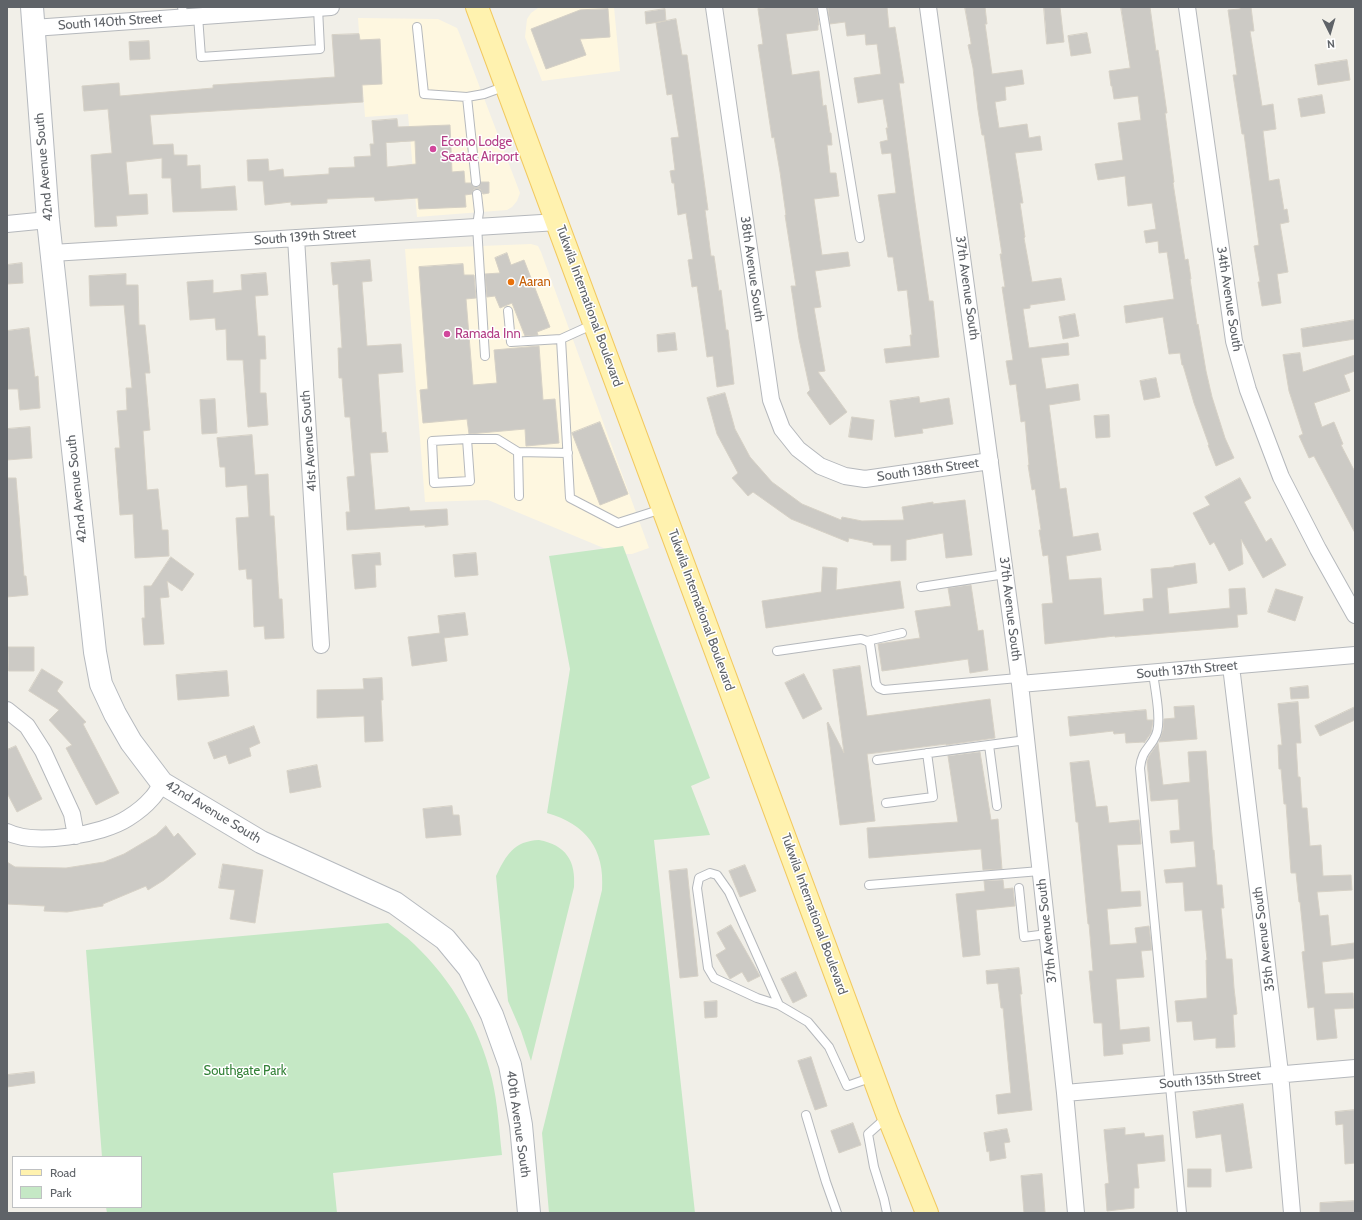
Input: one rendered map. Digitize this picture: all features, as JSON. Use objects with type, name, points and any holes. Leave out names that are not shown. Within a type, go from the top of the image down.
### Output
[{"type":"main road","name":"Tukwila International Boulevard","points":[[477,7],[558,222],[888,1116],[927,1213]]},
{"type":"street","name":"38th Avenue South","points":[[714,7],[771,400],[782,429],[798,449],[820,466],[845,476],[865,479]]},
{"type":"street","name":"37th Avenue South","points":[[928,7],[1019,681],[1065,1093],[1076,1213]]},
{"type":"street","name":"34th Avenue South","points":[[1187,7],[1236,348],[1248,390],[1281,477],[1318,549],[1355,615]]},
{"type":"street","name":"South 140th Street","points":[[33,17],[188,14],[317,8]]},
{"type":"street","name":"42nd Avenue South","points":[[33,17],[48,220],[96,659],[101,684],[115,714],[131,742],[162,782],[261,842],[313,864],[395,903],[445,939],[468,968],[492,1015]]},
{"type":"street","points":[[7,224],[48,220]]},
{"type":"street","name":"South 139th Street","points":[[52,253],[558,222]]},
{"type":"street","name":"41st Avenue South","points":[[296,238],[321,645]]},
{"type":"street","name":"South 138th Street","points":[[865,479],[990,461]]},
{"type":"street","name":"South 137th Street","points":[[1019,681],[1153,673],[1355,655]]},
{"type":"street","name":"35th Avenue South","points":[[1231,666],[1280,1074],[1292,1213]]},
{"type":"street","points":[[7,710],[27,726],[43,751],[72,814],[76,836]]},
{"type":"street","points":[[7,832],[14,836],[45,838],[76,836],[101,830],[128,818],[152,798],[162,782]]},
{"type":"street","name":"40th Avenue South","points":[[492,1015],[510,1065],[521,1125],[529,1213]]},
{"type":"street","name":"South 135th Street","points":[[1065,1093],[1355,1068]]},
{"type":"lane","points":[[822,7],[860,238]]},
{"type":"lane","points":[[188,14],[201,57],[320,50],[317,8]]},
{"type":"lane","points":[[417,27],[424,94],[467,97],[484,94],[507,86]]},
{"type":"lane","points":[[467,97],[476,182]]},
{"type":"lane","points":[[477,194],[479,212],[477,226],[486,356]]},
{"type":"lane","points":[[508,311],[511,342],[561,339],[595,324]]},
{"type":"lane","points":[[561,339],[570,498],[618,523],[663,508]]},
{"type":"lane","points":[[467,439],[470,481],[434,483],[432,441],[467,439],[497,439],[518,452],[568,452]]},
{"type":"lane","points":[[518,452],[519,496]]},
{"type":"lane","points":[[921,587],[1005,574]]},
{"type":"lane","points":[[866,641],[902,633]]},
{"type":"lane","points":[[776,651],[861,639],[870,644],[876,684],[879,688],[884,690],[998,680],[1019,681]]},
{"type":"lane","points":[[1153,673],[1159,724],[1156,735],[1141,757],[1140,768],[1182,1213]]},
{"type":"lane","points":[[877,760],[1026,740]]},
{"type":"lane","points":[[989,745],[997,806]]},
{"type":"lane","points":[[886,803],[932,797],[927,753]]},
{"type":"lane","points":[[869,885],[1040,871]]},
{"type":"lane","points":[[779,1005],[729,892],[717,875],[710,873],[699,878],[697,888],[708,968],[714,978],[757,998],[779,1005],[808,1022],[829,1047],[847,1086],[874,1077]]},
{"type":"lane","points":[[1019,888],[1024,937],[1047,934]]},
{"type":"lane","points":[[806,1115],[837,1213]]},
{"type":"lane","points":[[886,1213],[884,1199],[874,1167],[868,1134],[888,1116]]},
{"type":"shaded area","points":[[614,7],[620,71],[542,81],[525,37],[527,19],[531,13],[538,8]]},
{"type":"shaded area","points":[[358,18],[438,19],[457,28],[520,193],[517,201],[512,207],[507,210],[417,217],[408,114],[365,117]]},
{"type":"shaded area","points":[[531,244],[538,246],[541,252],[649,548],[632,554],[618,554],[488,500],[425,502],[405,249]]},
{"type":"green space","points":[[623,546],[710,778],[691,786],[710,835],[654,840],[695,1213],[549,1213],[542,1133],[602,890],[602,875],[600,862],[590,840],[582,831],[572,824],[547,813],[570,669],[549,556]]},
{"type":"green space","points":[[539,840],[556,846],[567,856],[573,869],[574,887],[531,1061],[521,1031],[508,1001],[496,876],[503,862],[512,850],[523,843]]},
{"type":"green space","name":"Southgate Park","points":[[388,923],[408,938],[441,973],[463,1006],[472,1023],[487,1060],[492,1079],[497,1107],[502,1155],[333,1173],[337,1213],[107,1213],[106,1208],[142,1208],[142,1156],[102,1156],[86,950]]},
{"type":"building","points":[[773,7],[817,7],[819,25],[818,30],[786,34],[792,75],[819,71],[823,106],[826,105],[831,133],[832,145],[827,145],[830,173],[836,173],[839,196],[814,199],[822,255],[848,252],[850,266],[815,271],[821,307],[814,308],[825,371],[818,372],[847,412],[830,425],[807,393],[810,390],[799,339],[791,286],[796,286],[780,172],[774,137],[772,138],[758,45],[763,44],[758,9]]},
{"type":"building","points":[[828,7],[887,7],[889,28],[895,27],[904,83],[899,83],[915,203],[929,301],[933,301],[939,357],[886,363],[884,349],[911,346],[910,335],[912,335],[907,290],[898,291],[893,257],[888,257],[878,195],[896,193],[891,153],[882,154],[880,142],[888,140],[886,128],[888,128],[883,99],[858,103],[854,78],[881,74],[877,44],[866,45],[865,34],[847,36],[845,22],[830,24]]},
{"type":"building","points":[[965,7],[985,7],[987,24],[985,24],[992,74],[1022,70],[1024,84],[1005,87],[1006,100],[995,102],[999,128],[1027,124],[1029,138],[1040,136],[1042,150],[1015,153],[1023,203],[1020,203],[1024,238],[1032,282],[1061,278],[1065,300],[1030,305],[1030,308],[1023,309],[1029,348],[1068,343],[1069,355],[1041,358],[1046,389],[1078,384],[1080,400],[1049,405],[1060,489],[1066,488],[1073,537],[1098,533],[1101,550],[1066,556],[1069,580],[1101,578],[1104,615],[1144,611],[1143,599],[1153,598],[1151,569],[1195,563],[1197,583],[1167,588],[1169,614],[1230,608],[1229,589],[1245,588],[1247,614],[1237,615],[1238,627],[1115,636],[1045,644],[1042,604],[1053,603],[1048,555],[1043,556],[1035,489],[1032,490],[1028,465],[1025,421],[1021,422],[1016,384],[1010,385],[1006,361],[1013,360],[1002,287],[1005,287],[1000,254],[1002,254],[984,135],[982,135],[973,68],[968,45],[971,44]]},
{"type":"building","points":[[1044,7],[1060,7],[1064,42],[1047,44]]},
{"type":"building","points":[[1121,7],[1150,7],[1167,113],[1165,113],[1173,183],[1185,260],[1188,259],[1197,325],[1198,324],[1212,397],[1225,438],[1234,458],[1216,466],[1194,403],[1182,365],[1180,353],[1169,354],[1163,317],[1126,323],[1124,306],[1174,299],[1167,252],[1159,253],[1158,241],[1146,243],[1144,231],[1156,229],[1152,203],[1128,206],[1125,176],[1098,180],[1095,164],[1123,160],[1118,123],[1141,120],[1138,96],[1114,99],[1111,86],[1109,71],[1130,68]]},
{"type":"building","points":[[1240,7],[1251,7],[1254,31],[1250,31],[1262,106],[1273,104],[1276,129],[1263,131],[1269,181],[1279,179],[1284,210],[1287,209],[1289,222],[1280,224],[1288,272],[1277,274],[1281,303],[1262,306],[1254,246],[1259,245],[1244,134],[1242,134],[1233,75],[1237,75],[1228,10],[1240,9]]},
{"type":"building","points":[[608,9],[610,37],[580,39],[586,55],[546,69],[531,29],[580,10]]},
{"type":"building","points":[[665,9],[666,21],[646,24],[645,12]]},
{"type":"building","points":[[676,19],[682,55],[687,55],[708,210],[705,210],[711,256],[714,256],[719,291],[721,290],[726,330],[728,330],[734,384],[717,387],[713,356],[707,357],[697,286],[692,287],[688,260],[693,259],[686,213],[678,215],[674,183],[672,183],[670,171],[675,170],[671,138],[679,137],[672,94],[667,95],[656,23]]},
{"type":"building","points":[[1087,33],[1091,53],[1071,56],[1068,36]]},
{"type":"building","points":[[359,34],[360,40],[380,39],[382,84],[362,85],[363,102],[150,115],[153,145],[173,144],[174,155],[187,155],[187,166],[200,165],[201,189],[235,186],[237,210],[173,212],[171,178],[162,178],[162,158],[126,162],[129,195],[147,194],[148,214],[116,216],[117,226],[95,227],[91,155],[112,153],[108,109],[84,111],[82,86],[119,83],[120,96],[213,88],[213,85],[335,77],[332,35]]},
{"type":"building","points":[[149,41],[150,59],[130,60],[129,42]]},
{"type":"building","points":[[1347,60],[1350,80],[1318,85],[1315,65]]},
{"type":"building","points":[[1322,95],[1325,113],[1301,117],[1298,99]]},
{"type":"building","points":[[397,119],[398,127],[450,125],[452,172],[464,171],[465,183],[471,183],[474,187],[479,187],[481,182],[489,182],[489,193],[483,194],[480,189],[474,189],[472,194],[465,195],[466,207],[419,209],[418,198],[375,201],[374,197],[327,199],[327,203],[291,205],[291,202],[265,205],[263,181],[248,181],[247,160],[268,159],[269,171],[283,169],[284,177],[329,174],[329,168],[355,167],[354,157],[371,156],[370,144],[374,144],[372,121]],"holes":[[[415,141],[416,164],[387,167],[386,143]]]},
{"type":"building","points":[[507,253],[511,265],[524,260],[550,327],[537,332],[538,335],[525,336],[512,303],[500,308],[495,296],[487,297],[485,274],[500,273],[495,258]]},
{"type":"building","points":[[370,260],[372,281],[362,282],[367,346],[401,344],[403,372],[378,374],[382,433],[386,432],[388,452],[370,453],[375,510],[409,507],[410,511],[447,509],[448,525],[347,530],[346,512],[350,512],[347,477],[355,476],[350,417],[345,417],[342,378],[339,378],[338,348],[342,348],[338,284],[333,285],[331,263]]},
{"type":"building","points":[[22,263],[23,283],[7,284],[7,265]]},
{"type":"building","points":[[463,264],[464,275],[474,275],[476,298],[466,299],[473,385],[497,383],[494,350],[539,346],[543,400],[555,399],[559,443],[526,446],[525,429],[469,434],[467,419],[423,423],[420,390],[428,389],[419,267]]},
{"type":"building","points":[[266,273],[268,295],[255,296],[258,336],[265,336],[266,359],[260,359],[260,393],[266,393],[268,425],[248,427],[243,360],[227,360],[226,329],[216,330],[215,318],[190,320],[187,282],[213,280],[213,293],[242,290],[241,275]]},
{"type":"building","points":[[126,274],[126,285],[138,285],[139,325],[145,325],[150,373],[145,373],[150,430],[143,431],[147,490],[158,489],[162,530],[168,530],[169,556],[135,558],[133,514],[120,515],[115,448],[120,448],[117,411],[127,410],[126,388],[132,388],[124,305],[90,306],[89,276]]},
{"type":"building","points":[[1075,314],[1079,336],[1063,339],[1059,317]]},
{"type":"building","points":[[1355,320],[1355,339],[1303,347],[1301,329]]},
{"type":"building","points":[[29,328],[35,377],[38,376],[40,408],[20,410],[18,389],[8,389],[7,331]]},
{"type":"building","points":[[675,333],[677,350],[658,352],[657,335]]},
{"type":"building","points":[[1300,353],[1303,372],[1355,355],[1355,371],[1344,375],[1350,391],[1314,403],[1322,427],[1334,422],[1343,444],[1341,445],[1355,472],[1355,533],[1314,456],[1309,458],[1299,436],[1303,434],[1289,391],[1283,355]]},
{"type":"building","points":[[1156,378],[1160,397],[1144,400],[1140,381]]},
{"type":"building","points":[[725,393],[735,429],[750,457],[772,482],[802,504],[841,520],[842,517],[862,521],[904,520],[902,507],[933,502],[933,504],[965,500],[972,555],[946,558],[943,533],[906,540],[906,560],[891,561],[891,545],[873,545],[873,543],[849,538],[848,542],[791,519],[753,492],[748,496],[732,478],[738,473],[717,434],[707,398]]},
{"type":"building","points":[[919,397],[920,403],[949,398],[953,424],[922,429],[923,433],[895,437],[890,401]]},
{"type":"building","points":[[215,399],[217,433],[202,434],[200,400]]},
{"type":"building","points":[[1109,415],[1110,437],[1096,438],[1094,416]]},
{"type":"building","points":[[852,417],[874,420],[872,440],[849,437]]},
{"type":"building","points":[[600,422],[628,494],[600,505],[572,433]]},
{"type":"building","points":[[30,427],[32,458],[7,460],[7,429]]},
{"type":"building","points":[[252,435],[255,475],[268,474],[270,516],[274,516],[279,599],[282,599],[284,638],[265,639],[264,626],[254,627],[252,579],[247,579],[246,569],[239,570],[236,518],[249,517],[247,485],[226,487],[225,467],[220,467],[217,438]]},
{"type":"building","points":[[7,478],[16,478],[24,576],[26,576],[28,595],[7,597]]},
{"type":"building","points":[[1240,478],[1251,498],[1244,502],[1266,542],[1271,538],[1286,565],[1263,578],[1241,539],[1243,564],[1229,571],[1214,542],[1210,545],[1193,513],[1210,505],[1205,497]]},
{"type":"building","points":[[380,553],[381,565],[375,565],[376,587],[355,589],[352,555]]},
{"type":"building","points":[[476,553],[478,575],[455,577],[453,555]]},
{"type":"building","points":[[171,557],[194,574],[182,591],[167,581],[169,597],[160,598],[164,644],[144,645],[142,618],[145,618],[144,586],[151,586]]},
{"type":"building","points":[[823,567],[837,568],[836,590],[900,581],[904,608],[766,628],[762,601],[821,592]]},
{"type":"building","points":[[971,585],[978,631],[983,630],[988,670],[970,673],[968,659],[882,671],[878,644],[920,638],[915,611],[951,606],[948,588]]},
{"type":"building","points":[[1276,589],[1303,597],[1295,621],[1268,612]]},
{"type":"building","points":[[465,613],[468,635],[444,638],[447,661],[412,666],[408,637],[440,633],[438,616]]},
{"type":"building","points":[[8,647],[34,647],[34,671],[9,671]]},
{"type":"building","points":[[860,666],[867,716],[990,699],[995,738],[867,754],[875,821],[840,825],[827,723],[828,722],[844,753],[833,670]]},
{"type":"building","points":[[42,669],[63,682],[57,691],[86,722],[83,724],[119,793],[96,805],[66,748],[72,745],[49,720],[59,710],[29,691]]},
{"type":"building","points":[[227,671],[229,696],[178,700],[176,675]]},
{"type":"building","points":[[804,674],[822,709],[803,719],[785,683]]},
{"type":"building","points":[[382,678],[383,700],[381,700],[383,741],[365,742],[364,716],[317,718],[317,690],[364,689],[363,679]]},
{"type":"building","points":[[1308,686],[1309,698],[1291,699],[1290,688]]},
{"type":"building","points":[[1298,702],[1301,743],[1296,743],[1298,777],[1300,777],[1302,808],[1307,808],[1310,846],[1321,845],[1323,876],[1351,875],[1352,890],[1317,892],[1320,916],[1328,915],[1331,946],[1354,943],[1355,958],[1322,962],[1325,994],[1353,993],[1354,1008],[1334,1009],[1337,1038],[1317,1040],[1314,1007],[1308,1008],[1302,952],[1305,951],[1300,902],[1296,873],[1291,873],[1286,804],[1284,804],[1281,769],[1279,769],[1278,745],[1282,745],[1278,704]]},
{"type":"building","points":[[1194,706],[1197,739],[1159,742],[1163,730],[1164,719],[1175,718],[1174,707]]},
{"type":"building","points":[[1355,707],[1355,720],[1320,736],[1315,726]]},
{"type":"building","points":[[1146,710],[1147,720],[1153,721],[1151,733],[1144,743],[1126,743],[1125,733],[1114,734],[1113,731],[1070,736],[1068,717]]},
{"type":"building","points":[[254,726],[260,743],[249,748],[251,756],[229,764],[226,755],[214,759],[208,743]]},
{"type":"building","points":[[1158,743],[1163,785],[1190,782],[1188,752],[1206,751],[1217,885],[1222,885],[1224,908],[1221,908],[1226,959],[1232,959],[1237,1014],[1233,1015],[1235,1047],[1216,1048],[1216,1038],[1194,1040],[1192,1021],[1177,1022],[1175,1001],[1207,998],[1207,960],[1202,910],[1185,911],[1183,882],[1166,883],[1164,870],[1196,867],[1194,841],[1171,843],[1170,831],[1180,830],[1178,799],[1151,801],[1147,762],[1149,756]]},
{"type":"building","points":[[16,746],[42,799],[17,812],[7,793],[7,750]]},
{"type":"building","points":[[980,752],[991,820],[998,819],[1002,869],[983,870],[981,849],[869,858],[867,828],[958,822],[948,756]]},
{"type":"building","points":[[1089,761],[1096,807],[1107,806],[1109,823],[1139,820],[1141,844],[1117,845],[1121,892],[1140,891],[1141,906],[1107,909],[1110,945],[1137,943],[1135,928],[1149,926],[1152,950],[1141,951],[1144,977],[1116,979],[1120,1030],[1149,1027],[1150,1041],[1122,1044],[1123,1054],[1104,1056],[1102,1023],[1094,1023],[1089,971],[1093,971],[1089,924],[1070,763]]},
{"type":"building","points":[[317,765],[321,787],[290,793],[287,771]]},
{"type":"building","points":[[452,806],[453,815],[459,815],[461,835],[426,838],[423,809]]},
{"type":"building","points":[[166,826],[174,837],[178,833],[196,854],[164,880],[148,890],[146,886],[103,904],[103,906],[67,912],[44,911],[45,906],[7,904],[7,862],[15,867],[66,868],[104,862],[124,854],[156,835]]},
{"type":"building","points":[[223,864],[263,870],[255,923],[230,919],[235,890],[219,888]]},
{"type":"building","points":[[745,865],[756,891],[740,897],[729,871]]},
{"type":"building","points":[[687,869],[698,976],[680,978],[669,871]]},
{"type":"building","points":[[1003,880],[1004,889],[1013,888],[1015,906],[976,910],[980,955],[963,957],[956,894],[985,891],[984,881]]},
{"type":"building","points":[[731,925],[760,976],[748,982],[742,972],[730,979],[716,955],[726,949],[717,933]]},
{"type":"building","points":[[1019,968],[1022,994],[1020,994],[1021,1006],[1032,1110],[998,1114],[996,1095],[1011,1093],[1003,1008],[1001,1008],[998,983],[987,984],[986,971]]},
{"type":"building","points":[[796,972],[807,996],[793,1003],[781,979]]},
{"type":"building","points":[[717,1001],[717,1017],[705,1018],[704,1002]]},
{"type":"building","points":[[811,1057],[827,1106],[815,1110],[798,1061]]},
{"type":"building","points":[[34,1072],[35,1083],[7,1087],[7,1075]]},
{"type":"building","points":[[1243,1104],[1252,1168],[1226,1172],[1221,1134],[1196,1138],[1193,1112]]},
{"type":"building","points":[[1355,1110],[1355,1163],[1345,1164],[1343,1124],[1336,1125],[1335,1112]]},
{"type":"building","points":[[853,1123],[861,1145],[839,1153],[831,1131]]},
{"type":"building","points":[[1125,1128],[1125,1135],[1144,1133],[1145,1137],[1163,1135],[1165,1161],[1137,1164],[1139,1188],[1134,1188],[1134,1208],[1107,1211],[1105,1184],[1109,1183],[1104,1130]]},
{"type":"building","points":[[1007,1129],[1010,1142],[1004,1143],[1006,1158],[990,1161],[984,1133]]},
{"type":"building","points":[[1188,1169],[1211,1169],[1211,1187],[1188,1187]]},
{"type":"building","points":[[1042,1174],[1045,1212],[1024,1213],[1021,1176]]},
{"type":"building","points":[[1355,1201],[1355,1213],[1320,1213],[1320,1203]]},
{"type":"place","name":"Econo Lodge Seatac Airport","points":[[433,149]]},
{"type":"place","name":"Aaran","points":[[511,282]]},
{"type":"place","name":"Ramada Inn","points":[[447,334]]}]
